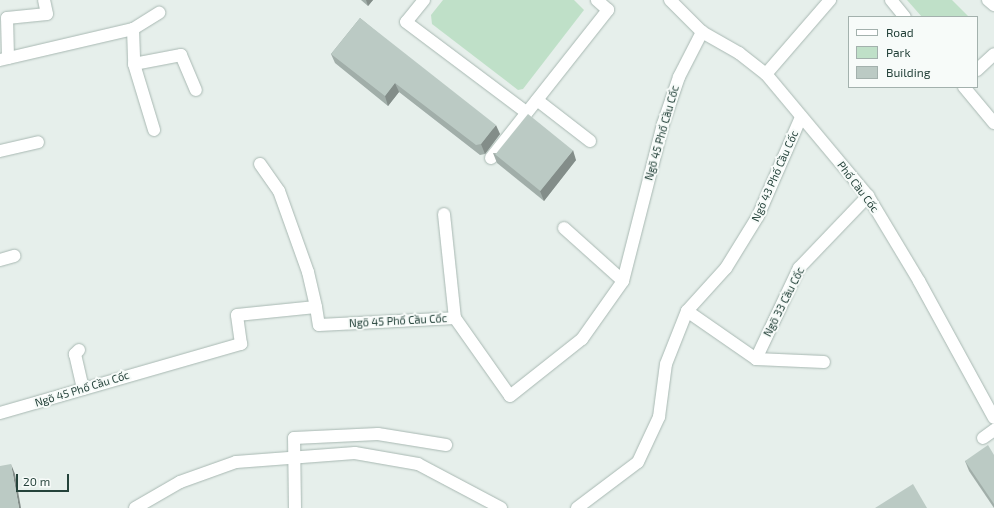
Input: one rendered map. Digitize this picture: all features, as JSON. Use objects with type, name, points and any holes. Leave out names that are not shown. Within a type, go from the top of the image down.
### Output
[{"type":"street","points":[[44,0],[47,14],[7,18],[4,59],[133,29],[160,13]]},
{"type":"street","points":[[424,0],[406,22],[527,113]]},
{"type":"street","points":[[491,158],[608,10],[597,0]]},
{"type":"street","name":"Phố Cầu Cốc","points":[[670,0],[702,32],[739,52],[766,74],[868,196],[919,281],[994,418]]},
{"type":"street","points":[[766,74],[830,0]]},
{"type":"street","points":[[891,0],[904,16]]},
{"type":"street","points":[[988,0],[994,5]]},
{"type":"street","points":[[133,29],[134,64],[154,130]]},
{"type":"street","name":"Ngõ 45 Phố Cầu Cốc","points":[[0,413],[241,344],[237,315],[316,307],[319,325],[455,318],[510,396],[582,339],[623,281],[663,124],[679,77],[702,32]]},
{"type":"street","points":[[978,69],[994,54]]},
{"type":"street","points":[[134,64],[181,55],[196,90]]},
{"type":"street","points":[[965,88],[994,123]]},
{"type":"street","points":[[537,100],[590,141]]},
{"type":"street","name":"Ngõ 43 Phố Cầu Cốc","points":[[576,508],[638,462],[659,417],[666,364],[687,311],[726,268],[758,216],[801,117]]},
{"type":"street","points":[[0,151],[38,142]]},
{"type":"street","points":[[260,164],[279,191],[308,272],[316,307]]},
{"type":"street","name":"Ngõ 33 Cầu Cốc","points":[[756,359],[799,268],[868,196]]},
{"type":"street","points":[[444,214],[455,318]]},
{"type":"street","points":[[564,228],[623,281]]},
{"type":"street","points":[[0,260],[14,256]]},
{"type":"street","points":[[687,311],[756,359],[824,362]]},
{"type":"street","points":[[79,350],[75,354],[83,389]]},
{"type":"street","points":[[983,438],[994,430]]},
{"type":"street","points":[[295,508],[293,456],[294,438],[378,434],[446,445]]},
{"type":"street","points":[[135,508],[180,482],[236,462],[293,456],[355,453],[418,464],[501,508]]},
{"type":"green space","points":[[443,0],[574,0],[584,10],[523,89],[518,90],[432,24],[431,15]]},
{"type":"green space","points":[[907,0],[952,0],[968,16],[921,16]]},
{"type":"building","points":[[360,18],[496,125],[481,144],[476,145],[395,83],[385,96],[331,54]]},
{"type":"building","points":[[528,114],[573,151],[540,191],[495,154]]},
{"type":"building","points":[[988,445],[994,455],[994,504],[965,461]]},
{"type":"building","points":[[11,464],[19,508],[0,508],[0,466]]},
{"type":"building","points":[[913,484],[927,508],[875,508]]}]
